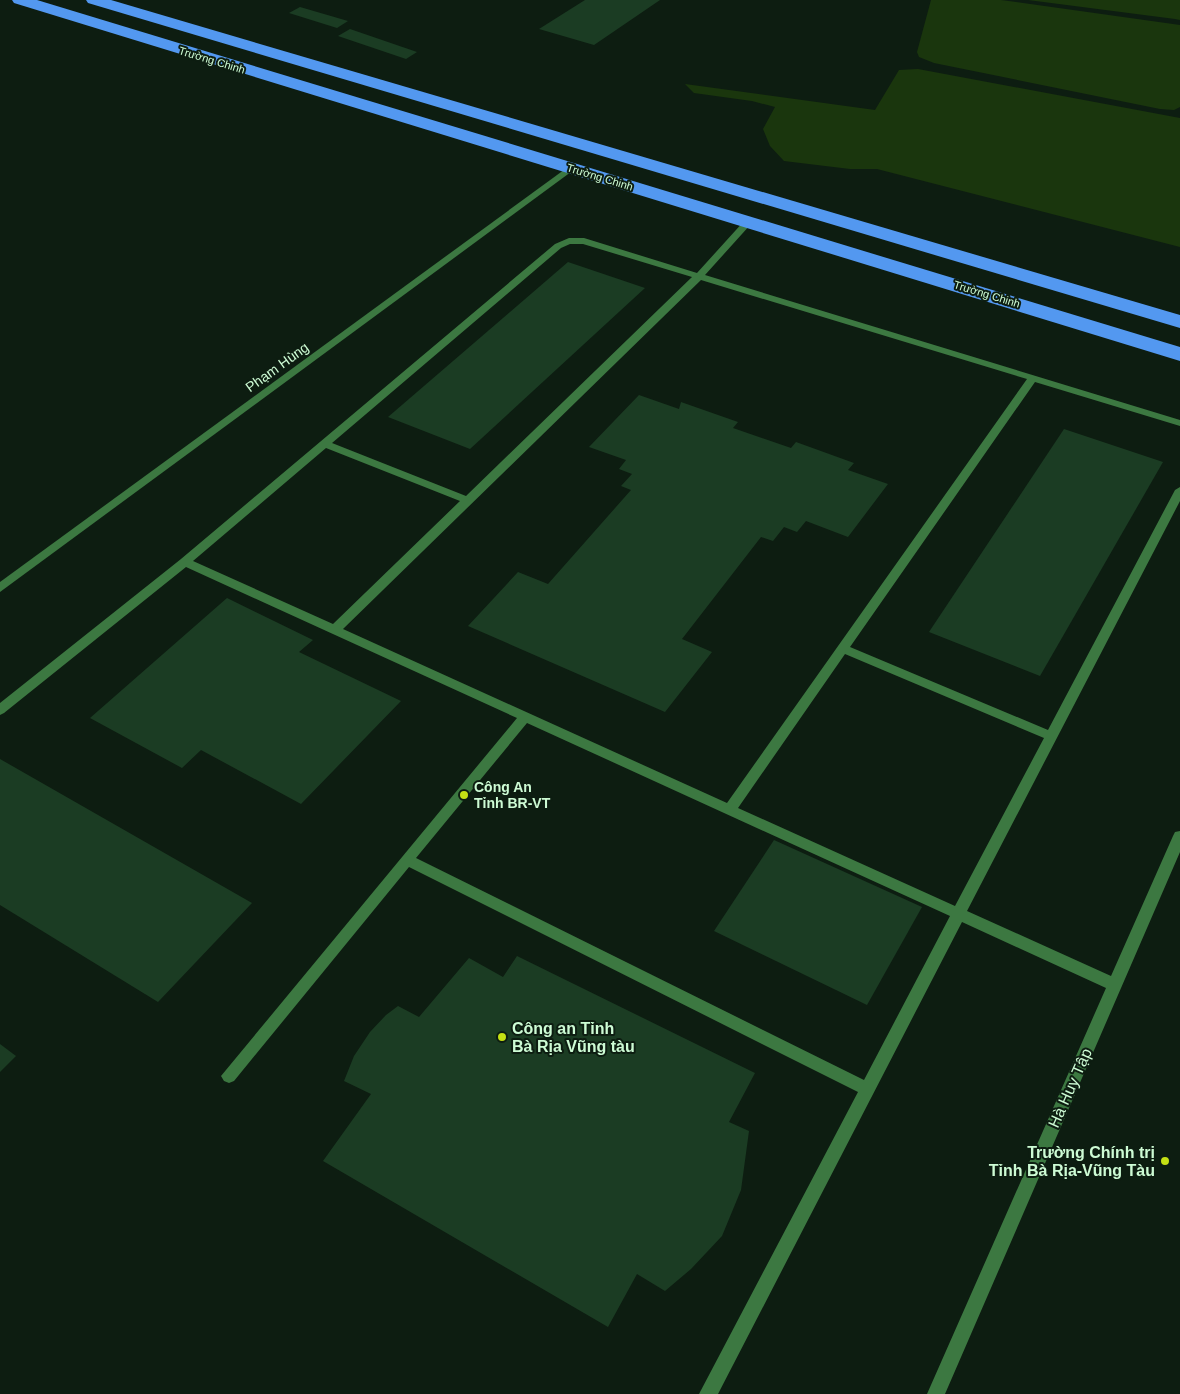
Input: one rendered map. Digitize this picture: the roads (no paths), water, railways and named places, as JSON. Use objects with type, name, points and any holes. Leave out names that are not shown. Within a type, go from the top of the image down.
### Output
[{"type":"highway","name":"Trường Chinh","points":[[20,0],[1180,354]]},
{"type":"highway","name":"Trường Chinh","points":[[94,0],[1180,322]]},
{"type":"highway","points":[[571,169],[597,150]]},
{"type":"street","name":"Phạm Hùng","points":[[0,588],[571,169]]},
{"type":"street","points":[[334,630],[698,276],[748,222]]},
{"type":"street","points":[[0,710],[185,562],[558,246],[569,241],[584,241],[1180,423]]},
{"type":"street","points":[[729,810],[1033,378]]},
{"type":"street","points":[[324,444],[467,500]]},
{"type":"street","points":[[708,1394],[1180,490]]},
{"type":"street","points":[[185,562],[1115,985]]},
{"type":"street","points":[[842,648],[1051,736]]},
{"type":"street","points":[[229,1076],[525,717]]},
{"type":"street","name":"Hà Huy Tập","points":[[936,1394],[1180,836]]},
{"type":"street","points":[[407,860],[867,1089]]},
{"type":"place","name":"Công An Tỉnh BR-VT","points":[[464,795]]},
{"type":"place","name":"Công an Tỉnh Bà Rịa Vũng tàu","points":[[502,1037]]},
{"type":"place","name":"Trường Chính trị Tỉnh Bà Rịa-Vũng Tàu","points":[[1165,1161]]}]
